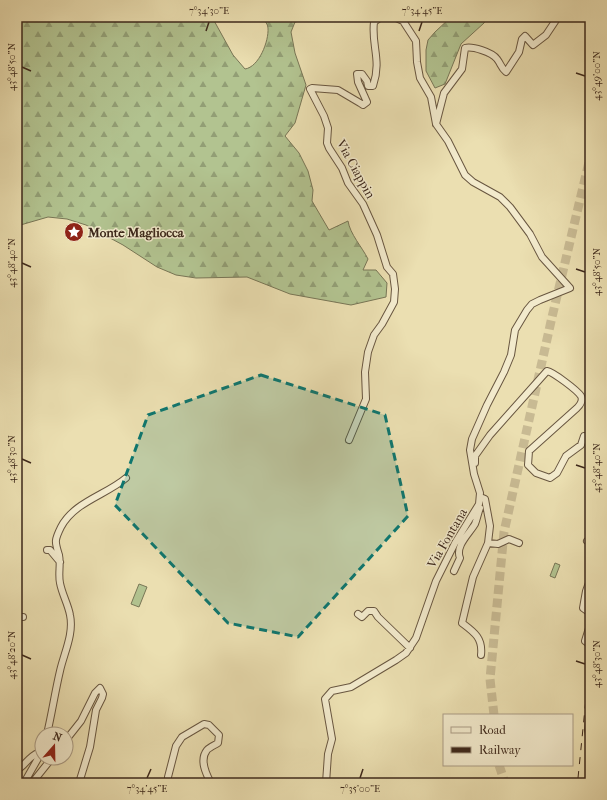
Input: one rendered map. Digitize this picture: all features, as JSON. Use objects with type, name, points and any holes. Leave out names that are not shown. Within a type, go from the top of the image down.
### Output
[{"type":"street","name":"Via Ciappin","points":[[349,440],[366,399],[365,372],[368,352],[374,334],[394,302],[395,289],[393,274],[383,257],[377,235],[365,209],[358,196],[348,183],[329,148],[326,122],[316,98],[310,89],[338,90],[360,104],[364,105],[367,102],[358,82],[357,74],[362,74],[365,77],[368,86],[372,86],[377,71],[373,30],[374,22],[381,17]]},
{"type":"street","points":[[394,17],[403,21],[416,41],[417,62],[420,78],[431,97],[436,124]]},
{"type":"street","points":[[436,124],[444,93],[462,69],[465,48],[471,46],[492,55],[497,58],[502,69],[506,72],[519,52],[522,39],[525,36],[533,45],[546,35],[558,17]]},
{"type":"street","name":"Via Fontana","points":[[326,783],[328,754],[332,739],[325,707],[327,696],[332,691],[351,687],[396,660],[406,653],[416,638],[436,581],[455,543],[477,508],[482,497],[470,450],[472,439],[508,363],[515,330],[532,304],[570,288],[542,257],[530,234],[510,207],[500,197],[473,182],[464,174],[451,146],[436,124]]},
{"type":"street","points":[[478,484],[475,464],[478,451],[547,371],[568,385],[580,395],[581,399],[577,408],[529,451],[528,465],[536,473],[550,478],[557,473],[566,456],[581,445],[584,436]]},
{"type":"street","points":[[49,726],[60,671],[70,633],[70,616],[60,582],[60,562],[59,555],[55,549],[55,542],[61,526],[71,513],[90,500],[116,486],[126,478]]},
{"type":"street","points":[[481,654],[480,640],[469,627],[462,622],[474,577],[488,543],[490,526],[482,497]]},
{"type":"street","points":[[454,571],[460,558],[458,554],[459,548],[474,524],[482,497]]},
{"type":"street","points":[[488,543],[498,544],[509,539],[519,543]]},
{"type":"street","points":[[47,550],[50,550],[60,562]]},
{"type":"street","points":[[590,580],[586,591],[583,608],[590,613]]},
{"type":"street","points":[[358,614],[362,617],[368,611],[374,611],[378,617],[410,648]]},
{"type":"street","points":[[589,644],[586,641],[590,625]]},
{"type":"street","points":[[74,730],[81,721],[95,693],[100,688],[102,698],[96,710],[90,747],[79,783]]},
{"type":"street","points":[[590,707],[588,730],[590,741]]},
{"type":"street","points":[[168,783],[168,777],[176,746],[182,737],[204,724],[209,725],[219,735],[218,743],[208,750],[204,756],[205,773],[211,783]]},
{"type":"street","points":[[17,770],[24,767],[34,754]]},
{"type":"street","points":[[24,783],[35,766]]},
{"type":"street","points":[[32,783],[46,766]]},
{"type":"highlighted area","points":[[261,375],[385,415],[408,516],[298,637],[228,623],[115,505],[148,415]]},
{"type":"green space","points":[[17,17],[212,17],[233,55],[245,69],[255,64],[259,59],[267,40],[268,28],[262,17],[319,17],[295,22],[291,32],[295,53],[306,85],[295,123],[285,136],[299,153],[308,171],[313,190],[312,201],[329,230],[348,221],[354,236],[368,259],[363,270],[376,270],[387,283],[386,297],[351,305],[290,294],[247,277],[196,278],[176,275],[157,267],[123,245],[86,225],[67,219],[48,217],[17,226]]},
{"type":"green space","points":[[451,17],[489,17],[461,44],[445,84],[435,88],[426,71],[426,50],[428,40]]},
{"type":"green space","points":[[555,563],[560,565],[555,578],[550,576]]},
{"type":"green space","points":[[139,584],[147,587],[139,607],[131,604]]},
{"type":"tunnel","points":[[494,714],[490,679],[504,532],[552,317],[590,158]]},
{"type":"tunnel","points":[[499,766],[505,783]]},
{"type":"railway","points":[[578,778],[590,659]]},
{"type":"place","name":"Monte Magliocca","points":[[74,232]]}]
